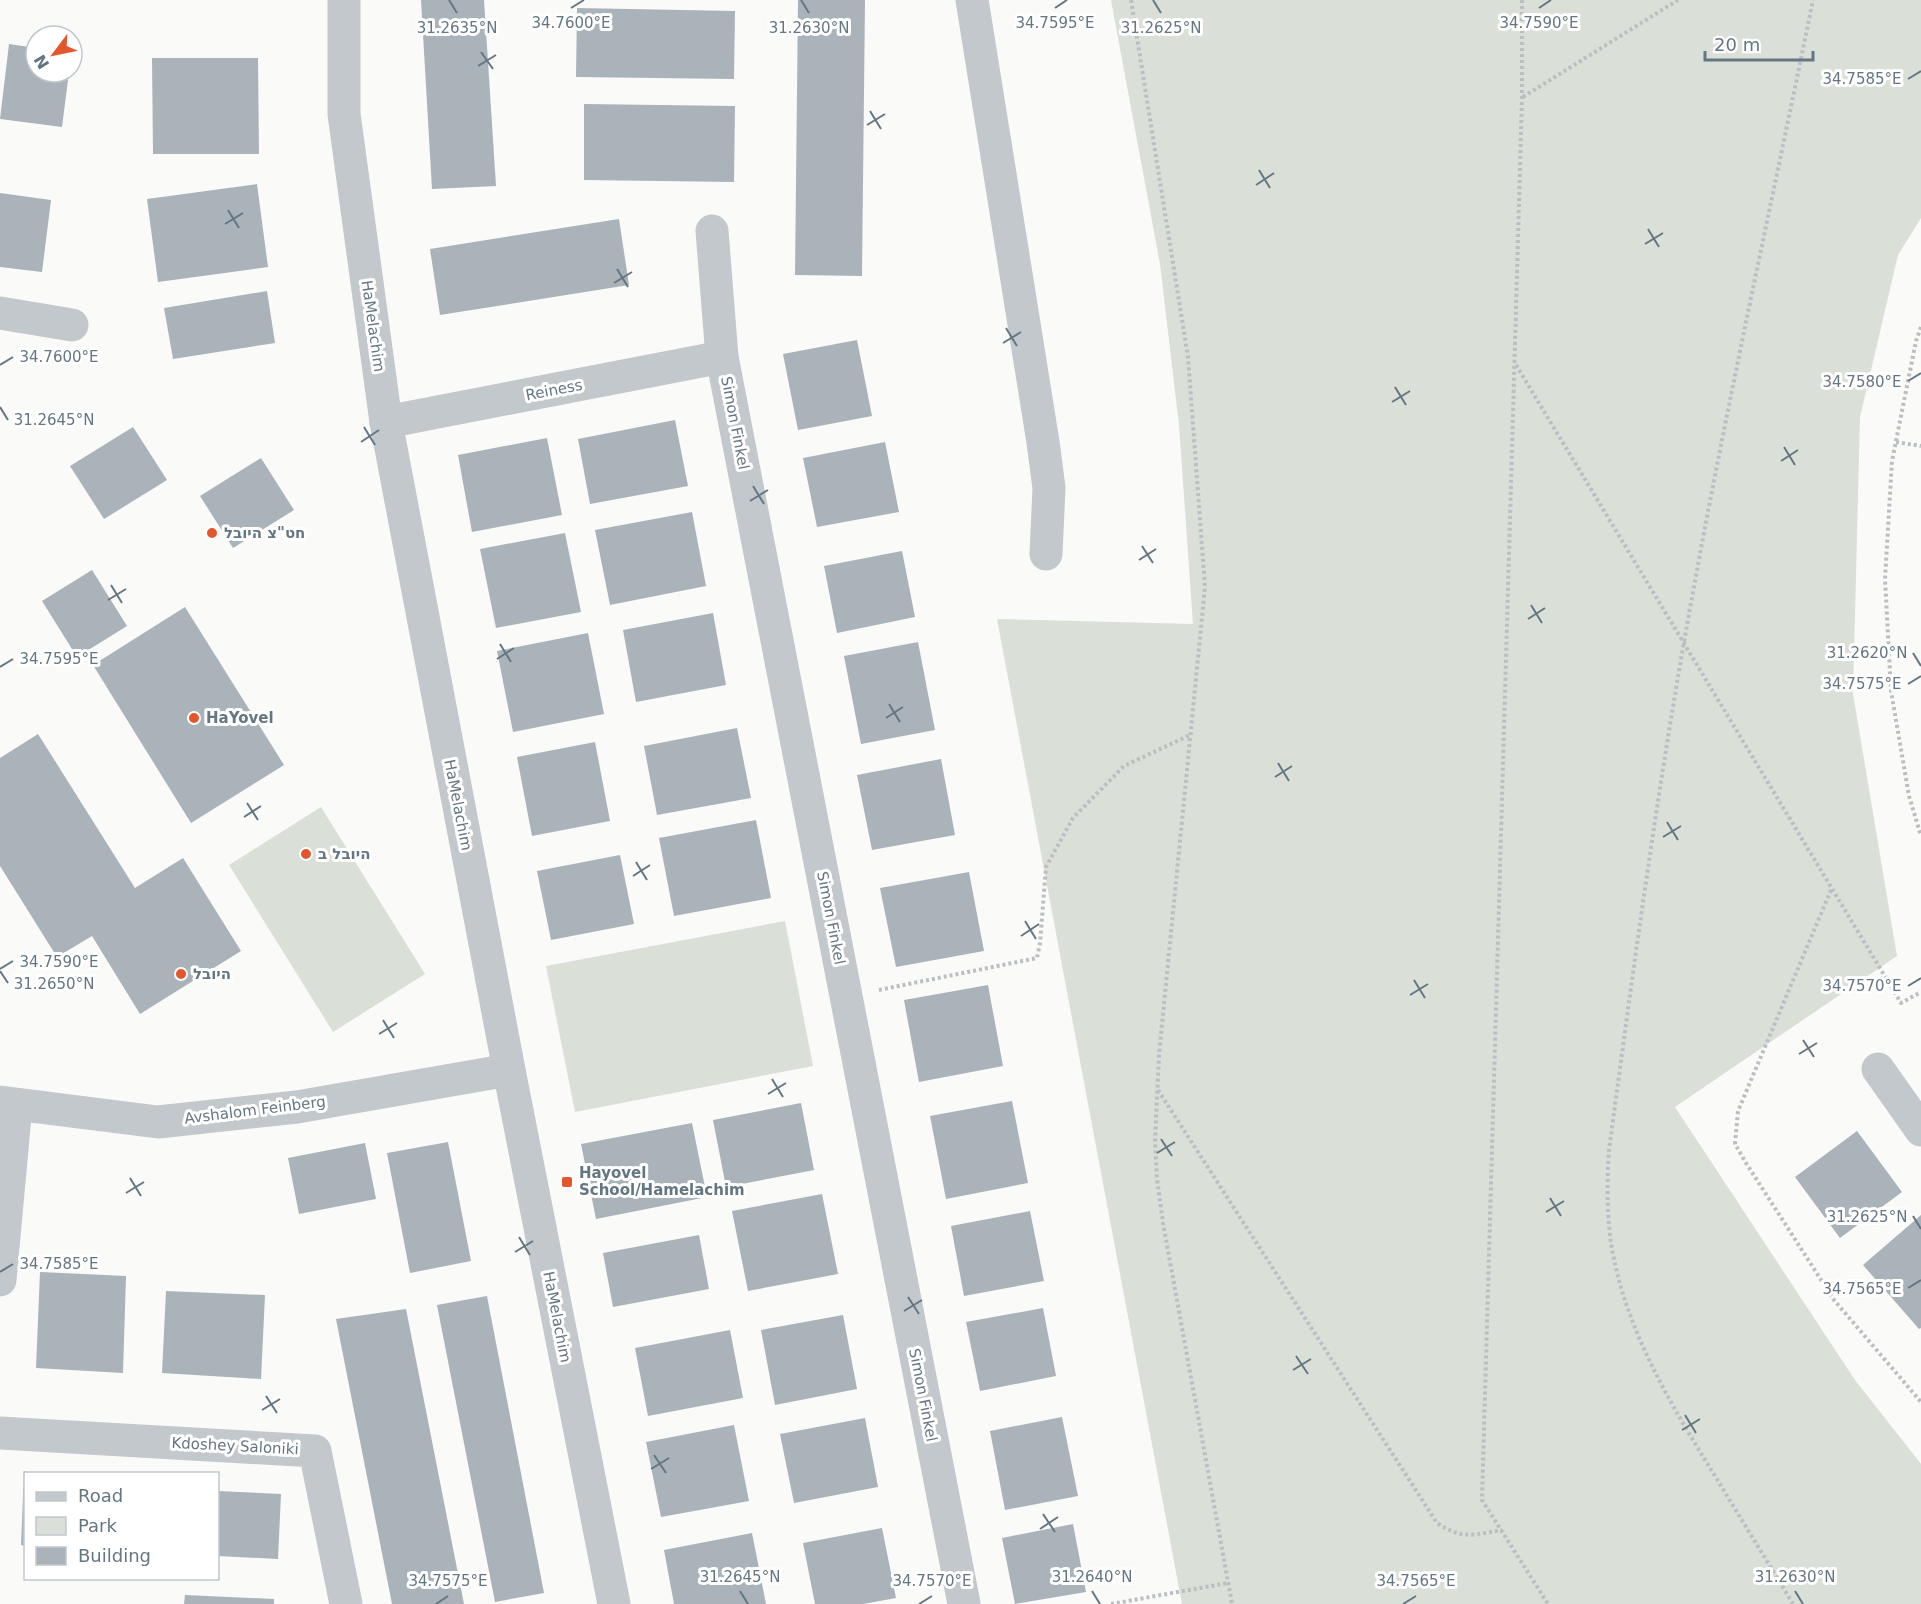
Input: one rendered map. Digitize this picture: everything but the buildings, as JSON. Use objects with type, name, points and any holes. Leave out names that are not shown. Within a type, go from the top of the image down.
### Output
[{"type":"street","name":"HaMelachim","points":[[344,0],[344,114],[386,422],[509,1070],[614,1604]]},
{"type":"street","points":[[972,0],[1043,442],[1049,488],[1046,554]]},
{"type":"street","name":"Simon Finkel","points":[[712,231],[722,357],[964,1604]]},
{"type":"street","points":[[0,313],[72,325]]},
{"type":"street","name":"Reiness","points":[[386,422],[722,357]]},
{"type":"street","points":[[1878,1069],[1921,1130]]},
{"type":"street","name":"Avshalom Feinberg","points":[[8,1103],[158,1122],[297,1107],[509,1070]]},
{"type":"street","points":[[0,1280],[8,1103]]},
{"type":"street","name":"Kdoshey Saloniki","points":[[0,1433],[315,1451],[345,1604]]},
{"type":"path","points":[[1131,0],[1188,357],[1205,587],[1157,1088],[1155,1140],[1160,1200],[1232,1604]]},
{"type":"path","points":[[1522,0],[1522,98],[1515,363],[1482,1500],[1548,1604]]},
{"type":"path","points":[[1522,98],[1678,0]]},
{"type":"path","points":[[1793,1604],[1684,1426],[1658,1379],[1630,1313],[1616,1266],[1608,1208],[1609,1150],[1654,829],[1683,644],[1813,0]]},
{"type":"path","points":[[1921,327],[1916,341],[1892,461],[1885,579],[1890,680],[1909,796],[1921,836]]},
{"type":"path","points":[[1515,363],[1901,1003],[1921,992]]},
{"type":"path","points":[[1896,442],[1921,446]]},
{"type":"path","points":[[846,996],[1037,958],[1046,867],[1073,818],[1124,766],[1190,735]]},
{"type":"path","points":[[1832,889],[1738,1111],[1735,1144],[1834,1300],[1921,1402]]},
{"type":"path","points":[[1157,1088],[1437,1523],[1451,1532],[1467,1536],[1502,1530]]},
{"type":"path","points":[[1111,1604],[1228,1582]]},
{"type":"green space","points":[[1111,0],[1921,0],[1921,218],[1898,255],[1860,417],[1853,694],[1897,956],[1675,1107],[1855,1380],[1921,1464],[1921,1604],[1182,1604],[997,619],[1193,624],[1179,425],[1160,264]]},
{"type":"green space","points":[[321,807],[425,974],[333,1032],[229,865]]},
{"type":"green space","points":[[785,921],[813,1066],[575,1112],[546,966]]},
{"type":"place","name":"חט\"צ היובל","points":[[212,533]]},
{"type":"place","name":"HaYovel","points":[[194,718]]},
{"type":"place","name":"היובל ב","points":[[306,854]]},
{"type":"place","name":"היובל","points":[[181,974]]},
{"type":"place","name":"Hayovel School/Hamelachim","points":[[567,1182]]}]
